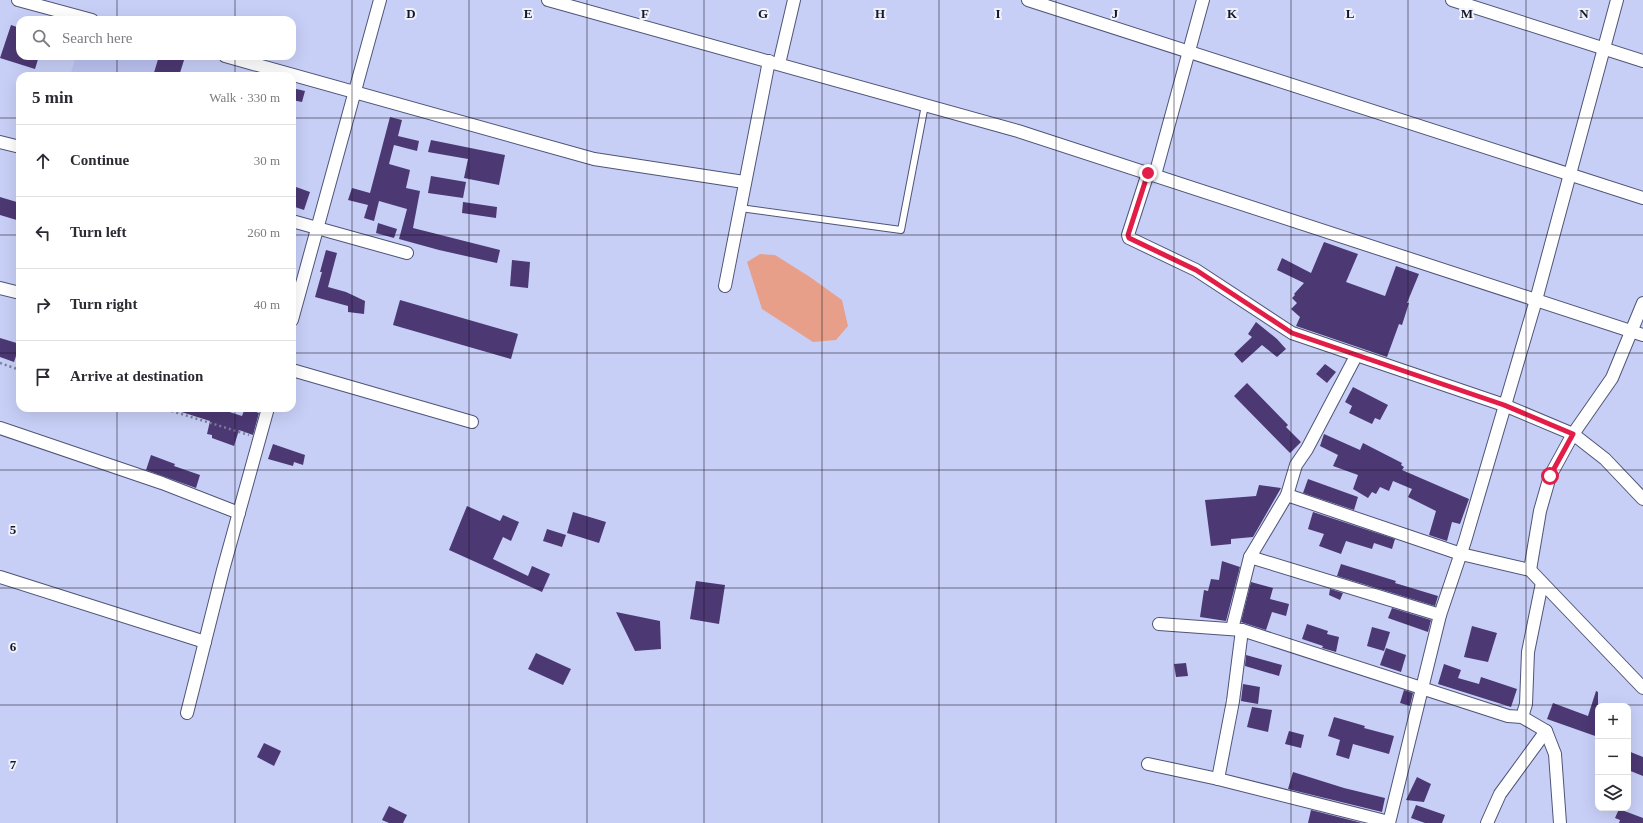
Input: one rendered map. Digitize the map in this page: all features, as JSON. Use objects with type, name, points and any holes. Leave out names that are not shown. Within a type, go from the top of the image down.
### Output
[{"type":"street","points":[[18,0],[77,16]]},
{"type":"street","points":[[296,305],[380,0]]},
{"type":"street","points":[[548,0],[1018,131],[1643,335]]},
{"type":"street","points":[[725,286],[744,182],[774,63],[794,0]]},
{"type":"street","points":[[1028,0],[1643,198]]},
{"type":"street","points":[[1203,0],[1189,52],[1151,174],[1128,235],[1129,238],[1196,270],[1292,333],[1504,405],[1573,434],[1605,459],[1643,499]]},
{"type":"street","points":[[1452,0],[1643,61]]},
{"type":"street","points":[[1148,764],[1218,779],[1389,822],[1440,615],[1461,554],[1536,300],[1617,0]]},
{"type":"street","points":[[240,60],[284,72]]},
{"type":"street","points":[[296,75],[594,159],[744,182]]},
{"type":"street","points":[[0,142],[16,146]]},
{"type":"street","points":[[296,223],[407,253]]},
{"type":"street","points":[[0,288],[16,292]]},
{"type":"street","points":[[1530,570],[1540,511],[1550,476],[1573,434],[1612,378],[1643,303]]},
{"type":"street","points":[[1218,779],[1234,702],[1237,630],[1250,557],[1287,495],[1296,465],[1308,449],[1356,356]]},
{"type":"street","points":[[296,371],[472,422]]},
{"type":"street","points":[[187,713],[267,412]]},
{"type":"street","points":[[0,428],[162,483],[239,513]]},
{"type":"street","points":[[1287,495],[1461,554],[1530,570],[1643,688]]},
{"type":"street","points":[[1250,557],[1440,615]]},
{"type":"street","points":[[0,577],[205,642]]},
{"type":"street","points":[[1522,717],[1526,704],[1528,652],[1542,583]]},
{"type":"street","points":[[1160,624],[1237,630],[1508,716],[1522,717],[1546,731],[1555,754],[1560,823]]},
{"type":"street","points":[[1487,823],[1500,794],[1546,731]]},
{"type":"lane","points":[[740,208],[901,230],[925,105]]},
{"type":"path","points":[[0,363],[16,369]]},
{"type":"path","points":[[175,412],[259,438]]},
{"type":"shaded area","points":[[75,60],[184,60],[180,72],[71,72]]},
{"type":"shaded area","points":[[760,254],[775,255],[810,277],[842,300],[848,326],[836,340],[813,342],[762,309],[747,262]]},
{"type":"building","points":[[11,25],[16,27],[16,60],[38,60],[35,69],[0,58]]},
{"type":"building","points":[[158,60],[184,60],[180,72],[154,72]]},
{"type":"building","points":[[296,89],[305,91],[302,102],[296,101]]},
{"type":"building","points":[[390,117],[402,120],[398,136],[419,141],[417,151],[394,145],[389,164],[410,170],[406,188],[420,191],[413,228],[500,250],[497,263],[399,239],[407,209],[379,201],[374,221],[364,218],[368,205],[348,200],[352,188],[370,193]]},
{"type":"building","points":[[431,140],[505,155],[499,185],[464,178],[468,159],[428,152]]},
{"type":"building","points":[[431,176],[466,182],[463,198],[428,193]]},
{"type":"building","points":[[296,187],[310,192],[304,210],[296,207]]},
{"type":"building","points":[[0,197],[16,202],[16,220],[0,215]]},
{"type":"building","points":[[463,202],[497,207],[496,218],[462,213]]},
{"type":"building","points":[[378,223],[397,229],[394,238],[376,233]]},
{"type":"building","points":[[1324,242],[1358,254],[1346,282],[1385,296],[1396,266],[1419,274],[1407,303],[1409,303],[1402,325],[1399,324],[1387,357],[1296,326],[1300,317],[1291,309],[1297,303],[1292,298],[1304,283],[1277,270],[1282,258],[1311,273]]},
{"type":"building","points":[[326,250],[337,253],[328,287],[346,292],[365,301],[364,314],[348,312],[348,306],[315,297]]},
{"type":"building","points":[[512,260],[530,262],[528,288],[510,286]]},
{"type":"building","points":[[400,300],[518,334],[511,359],[393,325]]},
{"type":"building","points":[[1256,322],[1277,339],[1286,349],[1277,357],[1262,345],[1242,363],[1234,354],[1252,337],[1248,334]]},
{"type":"building","points":[[0,338],[16,343],[16,356],[14,362],[0,357]]},
{"type":"building","points":[[1325,364],[1336,372],[1327,383],[1316,374]]},
{"type":"building","points":[[1247,383],[1288,425],[1286,427],[1301,442],[1290,453],[1234,396]]},
{"type":"building","points":[[1353,387],[1388,405],[1380,420],[1375,418],[1372,424],[1349,413],[1352,406],[1345,402]]},
{"type":"building","points":[[181,412],[230,412],[242,416],[244,412],[259,413],[253,435],[239,430],[234,446],[212,438],[212,435],[207,434],[210,421]]},
{"type":"building","points":[[1324,434],[1360,450],[1363,443],[1402,463],[1401,465],[1404,467],[1402,470],[1469,499],[1460,524],[1452,522],[1447,541],[1429,535],[1436,511],[1408,497],[1412,489],[1393,481],[1389,491],[1380,487],[1376,494],[1372,492],[1368,498],[1353,489],[1358,475],[1333,466],[1338,455],[1320,446]]},
{"type":"building","points":[[273,444],[305,455],[303,465],[294,462],[293,466],[268,459]]},
{"type":"building","points":[[151,455],[175,464],[174,466],[200,475],[196,488],[146,470]]},
{"type":"building","points":[[1308,479],[1358,497],[1354,510],[1303,493]]},
{"type":"building","points":[[1259,485],[1281,488],[1253,537],[1231,539],[1231,544],[1211,546],[1205,500],[1256,496]]},
{"type":"building","points":[[467,506],[500,521],[503,515],[519,522],[511,541],[503,537],[493,559],[528,576],[532,566],[550,574],[542,592],[449,550]]},
{"type":"building","points":[[573,512],[606,522],[599,543],[567,533]]},
{"type":"building","points":[[1313,512],[1395,539],[1392,549],[1374,543],[1372,549],[1346,541],[1341,554],[1319,546],[1324,534],[1308,529]]},
{"type":"building","points":[[547,529],[566,535],[562,547],[543,541]]},
{"type":"building","points":[[1222,561],[1240,567],[1226,621],[1200,617],[1204,590],[1208,591],[1211,579],[1219,580]]},
{"type":"building","points":[[1341,564],[1438,596],[1435,606],[1337,576]]},
{"type":"building","points":[[696,581],[725,585],[719,624],[690,619]]},
{"type":"building","points":[[1251,582],[1273,588],[1270,599],[1289,604],[1286,616],[1272,612],[1266,630],[1241,622]]},
{"type":"building","points":[[1330,589],[1343,593],[1340,600],[1329,595]]},
{"type":"building","points":[[1392,608],[1431,620],[1428,632],[1388,618]]},
{"type":"building","points":[[616,612],[660,621],[661,649],[635,651]]},
{"type":"building","points":[[1307,624],[1328,631],[1327,634],[1339,637],[1336,652],[1322,648],[1323,646],[1302,639]]},
{"type":"building","points":[[1472,626],[1497,633],[1488,662],[1464,657]]},
{"type":"building","points":[[1372,627],[1390,632],[1384,651],[1367,646]]},
{"type":"building","points":[[1386,648],[1406,655],[1401,672],[1380,665]]},
{"type":"building","points":[[536,653],[571,669],[563,685],[528,669]]},
{"type":"building","points":[[1246,655],[1282,665],[1279,676],[1245,666]]},
{"type":"building","points":[[1186,663],[1188,676],[1176,677],[1174,664]]},
{"type":"building","points":[[1444,664],[1461,670],[1458,678],[1479,684],[1481,677],[1517,689],[1511,707],[1438,684]]},
{"type":"building","points":[[1243,684],[1260,687],[1258,704],[1241,701]]},
{"type":"building","points":[[1404,690],[1413,693],[1410,706],[1400,703]]},
{"type":"building","points":[[1596,691],[1598,692],[1598,703],[1595,703],[1595,736],[1547,719],[1553,703],[1588,716]]},
{"type":"building","points":[[1252,707],[1272,710],[1268,732],[1247,727]]},
{"type":"building","points":[[1334,717],[1365,726],[1364,728],[1394,736],[1389,754],[1353,744],[1349,759],[1336,755],[1340,740],[1328,736]]},
{"type":"building","points":[[1289,731],[1304,735],[1301,748],[1285,744]]},
{"type":"building","points":[[264,743],[281,751],[274,766],[257,757]]},
{"type":"building","points":[[1631,752],[1643,757],[1643,776],[1631,771]]},
{"type":"building","points":[[1293,772],[1344,788],[1385,798],[1382,812],[1288,789]]},
{"type":"building","points":[[1417,777],[1431,784],[1424,802],[1406,800]]},
{"type":"building","points":[[1416,805],[1445,815],[1442,823],[1425,823],[1411,818]]},
{"type":"building","points":[[389,806],[407,815],[403,823],[389,823],[382,820]]},
{"type":"building","points":[[1311,810],[1362,823],[1308,823]]},
{"type":"building","points":[[1618,811],[1624,811],[1643,818],[1643,823],[1619,823],[1620,820],[1615,818]]},
{"type":"route","points":[[1148,173],[1128,235],[1129,238],[1196,270],[1292,333],[1504,405],[1573,434],[1550,476]]}]
